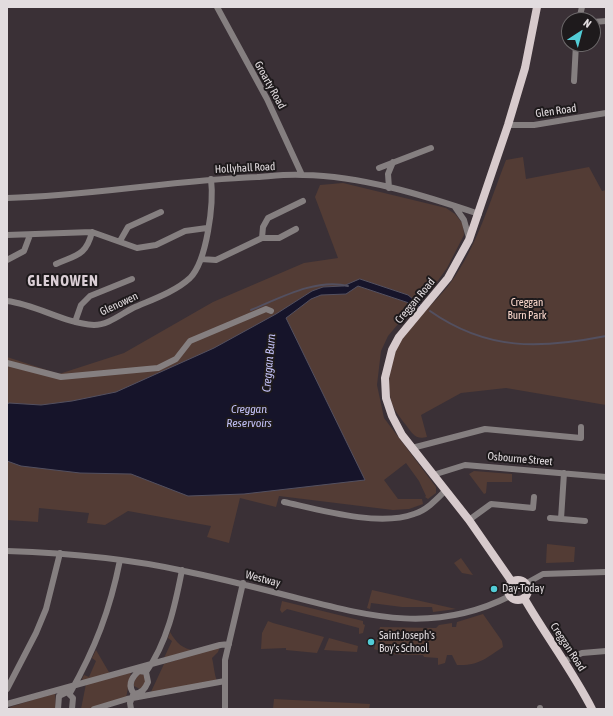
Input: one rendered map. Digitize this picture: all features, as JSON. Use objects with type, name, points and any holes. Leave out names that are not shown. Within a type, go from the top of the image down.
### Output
[{"type":"main road","name":"Creggan Road","points":[[512,582],[469,520],[412,448],[392,416],[386,398],[385,378],[387,363],[392,350],[400,337],[448,278],[469,240],[508,125],[525,68],[536,7]]},
{"type":"main road","points":[[519,580],[525,584],[528,592],[524,598],[515,600],[510,596],[509,587],[512,582],[519,580]]},
{"type":"main road","name":"Creggan Road","points":[[524,598],[582,688],[592,709]]},
{"type":"street","name":"Groarty Road","points":[[217,7],[268,99],[302,175]]},
{"type":"street","points":[[574,82],[576,52]]},
{"type":"street","name":"Glen Road","points":[[508,125],[534,125],[606,113]]},
{"type":"street","points":[[379,168],[431,148]]},
{"type":"street","points":[[389,188],[388,174],[393,162]]},
{"type":"street","name":"Hollyhall Road","points":[[7,198],[211,179],[302,175],[347,179],[389,188],[479,214]]},
{"type":"street","name":"Glenowen","points":[[7,301],[33,307],[63,320],[97,325],[110,321],[171,290],[189,279],[198,268],[207,228],[212,187],[211,179]]},
{"type":"street","points":[[262,238],[263,227],[268,218],[303,201]]},
{"type":"street","points":[[455,207],[464,220],[469,240]]},
{"type":"street","points":[[120,241],[128,227],[160,212]]},
{"type":"street","points":[[7,235],[30,235],[77,231],[92,232],[137,248],[156,245],[185,231],[207,228]]},
{"type":"street","points":[[201,259],[216,260],[262,238],[279,238],[296,229]]},
{"type":"street","points":[[56,264],[82,252],[88,246],[92,232]]},
{"type":"street","points":[[7,260],[24,252],[30,235]]},
{"type":"street","points":[[75,322],[81,305],[90,296],[132,279]]},
{"type":"street","points":[[7,363],[61,377],[158,368],[176,359],[190,341],[266,309],[271,311]]},
{"type":"street","points":[[412,448],[485,429],[581,438],[582,427]]},
{"type":"street","name":"Osbourne Street","points":[[433,475],[465,465],[606,477]]},
{"type":"street","points":[[561,519],[564,473]]},
{"type":"street","points":[[284,502],[334,514],[389,519],[414,515],[422,511],[446,490]]},
{"type":"street","points":[[469,520],[491,504],[533,508],[534,497]]},
{"type":"street","points":[[550,518],[585,521]]},
{"type":"street","name":"Westway","points":[[7,550],[60,552],[182,570],[370,616],[403,619],[447,616],[465,613],[510,596]]},
{"type":"street","points":[[7,689],[36,633],[46,609],[60,552]]},
{"type":"street","points":[[70,693],[99,636],[114,588],[120,560]]},
{"type":"street","points":[[94,709],[133,696],[144,689],[148,682],[146,672],[152,664],[162,643],[170,619],[182,570]]},
{"type":"street","points":[[525,584],[543,574],[606,572]]},
{"type":"street","points":[[225,709],[225,660],[243,584]]},
{"type":"street","points":[[7,704],[220,645],[229,644]]},
{"type":"street","points":[[564,661],[582,653],[606,651]]},
{"type":"street","points":[[131,709],[133,696],[130,687],[132,679],[139,671],[146,672]]},
{"type":"street","points":[[133,696],[225,681]]},
{"type":"street","points":[[58,709],[59,696],[63,693],[70,693]]},
{"type":"street","points":[[70,693],[73,698],[72,709]]},
{"type":"green space","name":"Creggan Burn Park","points":[[523,157],[526,179],[589,167],[602,191],[606,190],[606,405],[506,388],[461,393],[421,415],[427,437],[417,437],[398,415],[390,398],[389,378],[395,353],[406,333],[444,291],[460,268],[476,238],[506,160]]},
{"type":"green space","points":[[343,183],[446,208],[455,214],[463,224],[464,235],[447,268],[434,286],[420,298],[388,336],[381,351],[377,385],[384,418],[436,487],[436,493],[428,499],[425,497],[426,496],[419,481],[406,463],[384,480],[398,499],[422,499],[423,504],[409,509],[393,510],[279,496],[276,507],[240,498],[229,543],[207,537],[211,526],[128,511],[105,525],[87,523],[89,513],[39,508],[38,522],[7,520],[7,357],[59,374],[124,353],[213,302],[304,263],[338,258],[315,197],[320,185]]},
{"type":"green space","points":[[474,471],[512,474],[512,482],[487,482],[486,493],[484,494],[469,474]]},
{"type":"green space","points":[[547,544],[575,547],[574,562],[546,563]]},
{"type":"green space","points":[[461,558],[473,575],[462,573],[454,563]]},
{"type":"green space","points":[[372,590],[456,609],[433,612],[432,607],[402,607],[371,603],[370,609],[367,608]]},
{"type":"green space","points":[[282,601],[363,621],[363,624],[365,625],[363,633],[359,634],[359,628],[287,609],[282,613],[280,610]]},
{"type":"green space","points":[[483,614],[502,641],[503,647],[477,663],[457,665],[452,655],[447,655],[445,663],[438,665],[438,658],[424,657],[423,655],[379,654],[380,651],[374,649],[380,627],[436,628],[439,625],[452,623],[452,627],[456,627],[457,622]]},
{"type":"green space","points":[[268,621],[324,637],[317,653],[286,650],[286,648],[261,649],[262,633]]},
{"type":"green space","points":[[170,632],[180,645],[195,651],[163,660],[172,641],[168,638]]},
{"type":"green space","points":[[329,638],[358,646],[357,652],[324,650]]},
{"type":"green space","points":[[220,646],[218,652],[212,658],[217,681],[150,694],[164,664]]},
{"type":"green space","points":[[96,650],[110,674],[84,681],[82,679],[84,675],[89,677],[96,661],[92,658]]},
{"type":"green space","points":[[131,672],[126,698],[90,709],[81,709],[86,684]]},
{"type":"green space","points":[[139,673],[146,676],[145,684],[140,689],[134,686],[134,682]]},
{"type":"green space","points":[[55,693],[56,709],[11,709],[10,707]]},
{"type":"green space","points":[[274,699],[370,704],[369,709],[273,709]]},
{"type":"water","name":"Creggan Reservoirs","points":[[360,279],[408,295],[424,308],[358,286],[346,294],[321,295],[311,299],[286,318],[365,480],[244,494],[188,496],[131,474],[80,473],[21,466],[7,461],[7,404],[41,405],[72,401],[116,392],[214,348],[276,314],[312,291],[323,287],[343,286]]},
{"type":"waterway","points":[[251,310],[298,290],[323,285],[336,284],[348,286]]},
{"type":"waterway","name":"Creggan Burn","points":[[430,311],[451,324],[472,334],[493,340],[536,344],[559,343],[606,336]]},
{"type":"place","name":"Day-Today","points":[[494,589]]},
{"type":"place","name":"Saint Joseph's Boy's School","points":[[371,642]]},
{"type":"district","name":"GLENOWEN","points":[[63,281]]}]
